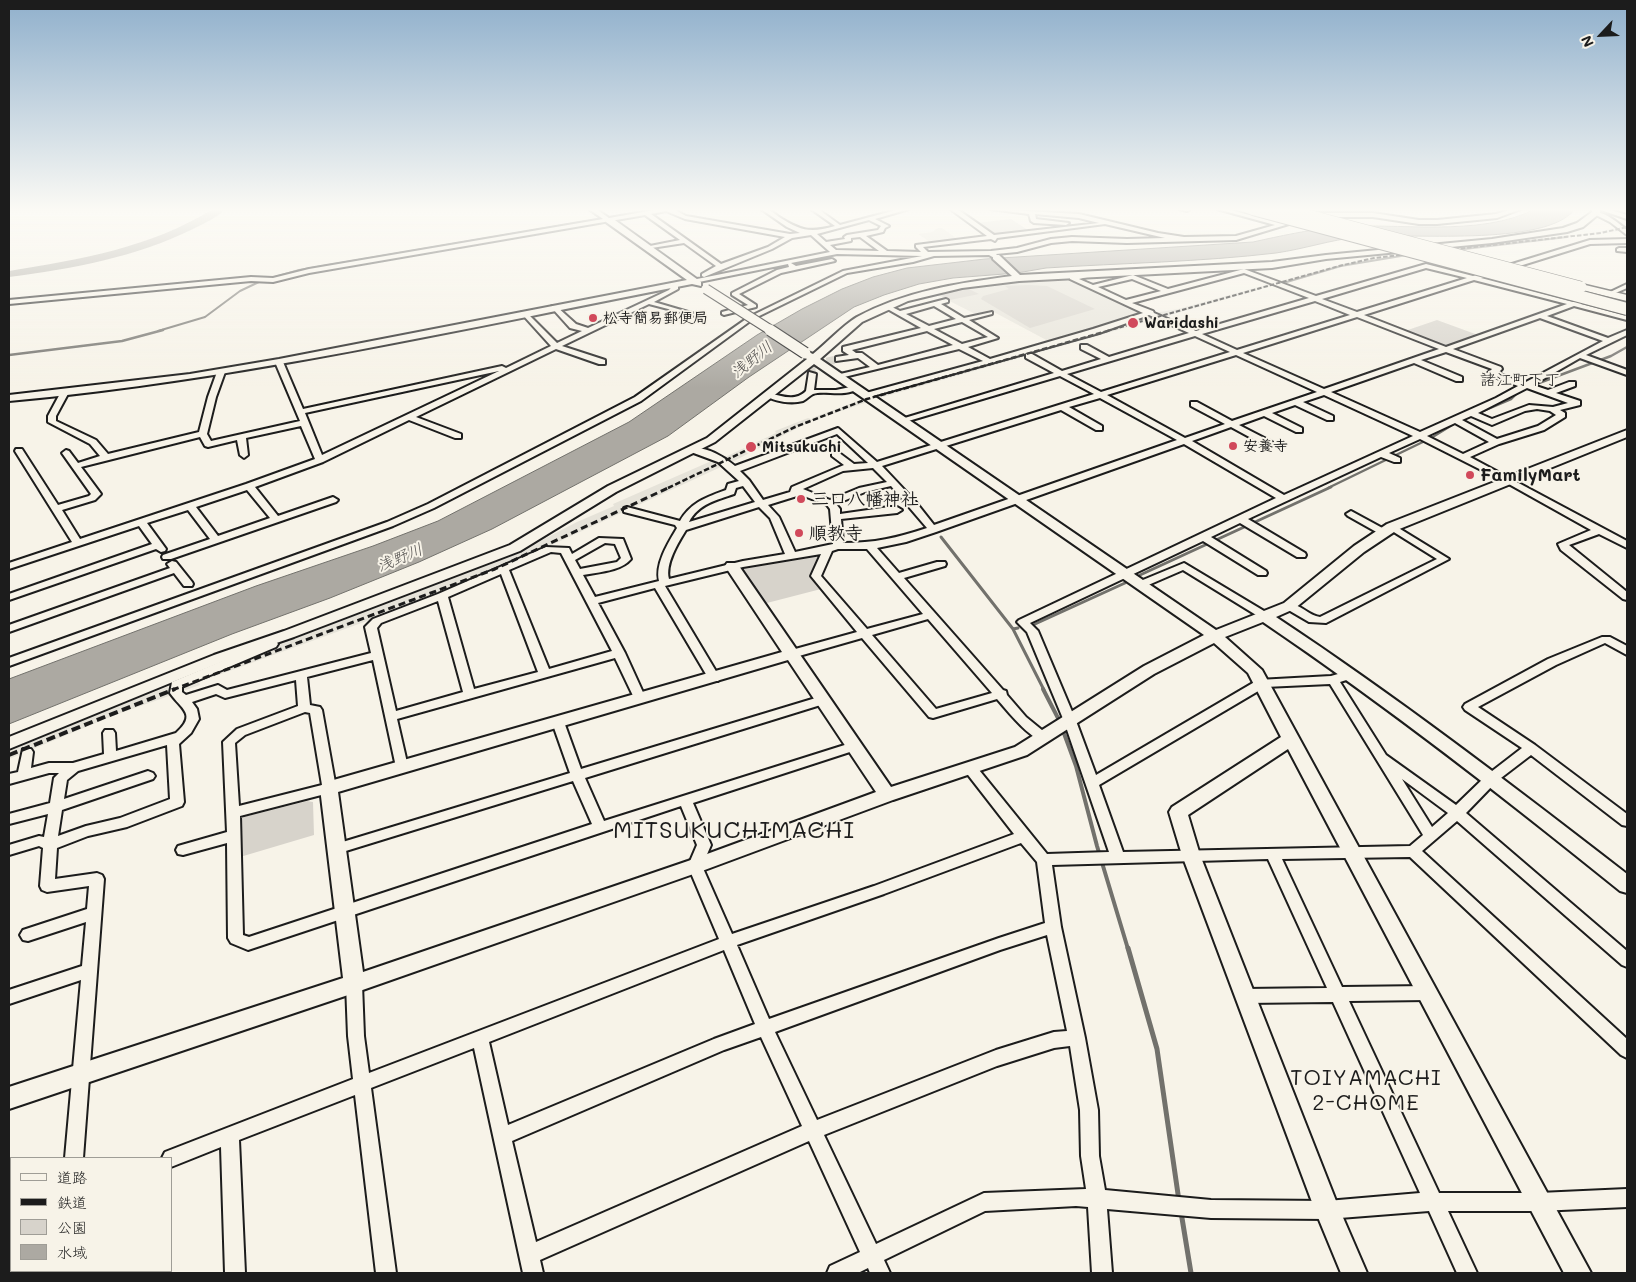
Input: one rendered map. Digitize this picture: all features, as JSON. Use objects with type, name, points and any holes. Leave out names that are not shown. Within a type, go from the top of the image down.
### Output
[{"type":"highway","points":[[1463,269],[1627,316]]},
{"type":"highway","points":[[1477,269],[1627,309]]},
{"type":"highway","points":[[1485,269],[1627,305]]},
{"type":"highway","points":[[1512,269],[1627,298]]},
{"type":"street","points":[[9,302],[262,279],[273,280],[320,269]]},
{"type":"street","points":[[677,269],[810,356],[855,388],[869,395],[902,420],[1142,584],[1215,636],[1254,670],[1578,1273]]},
{"type":"street","points":[[694,281],[717,269]]},
{"type":"street","points":[[9,398],[221,372],[279,362],[752,269]]},
{"type":"street","points":[[724,313],[754,306],[734,294],[780,271],[791,269]]},
{"type":"street","points":[[9,662],[390,524],[439,502],[638,399],[751,318],[845,272],[859,269]]},
{"type":"street","points":[[1010,269],[1017,276]]},
{"type":"street","points":[[9,743],[219,658],[289,634],[515,548],[612,489],[711,440],[769,395],[810,356],[859,320],[886,306],[943,289],[1017,276],[1187,269]]},
{"type":"street","points":[[902,420],[1416,269]]},
{"type":"street","points":[[1438,269],[1577,303]]},
{"type":"street","points":[[682,528],[794,494],[795,489],[841,468],[876,465],[1504,269]]},
{"type":"street","points":[[1523,269],[1610,293],[1627,286]]},
{"type":"street","points":[[1126,302],[1244,271],[1498,369],[1492,373],[1577,403],[1553,409]]},
{"type":"street","points":[[1117,272],[1072,278],[1326,391],[1426,438],[1510,481],[1627,545]]},
{"type":"street","points":[[1092,287],[1133,277],[1168,291]]},
{"type":"street","points":[[9,566],[249,486],[320,460],[648,303],[676,288],[675,284]]},
{"type":"street","points":[[635,292],[648,303],[693,315]]},
{"type":"street","points":[[901,313],[946,301]]},
{"type":"street","points":[[591,601],[732,566],[833,547],[870,546],[902,540],[1577,303]]},
{"type":"street","points":[[839,377],[994,338],[935,304]]},
{"type":"street","points":[[886,306],[989,361]]},
{"type":"street","points":[[554,307],[572,326],[589,331]]},
{"type":"street","points":[[855,356],[846,349],[990,312]]},
{"type":"street","points":[[869,395],[1096,331],[1151,312]]},
{"type":"street","points":[[524,313],[556,346],[602,362]]},
{"type":"street","points":[[1540,316],[1610,341]]},
{"type":"street","points":[[1114,857],[1092,783],[1059,728],[1032,631],[1023,622],[1127,574],[1210,540],[1247,522],[1284,499],[1352,469],[1368,465],[1393,454],[1484,410],[1627,332]]},
{"type":"street","points":[[1084,347],[1109,360]]},
{"type":"street","points":[[839,359],[859,355],[876,367]]},
{"type":"street","points":[[1029,356],[1185,440],[1284,499]]},
{"type":"street","points":[[1581,356],[1627,373]]},
{"type":"street","points":[[1413,360],[1459,379]]},
{"type":"street","points":[[279,362],[320,460]]},
{"type":"street","points":[[299,412],[520,364]]},
{"type":"street","points":[[1553,371],[1563,375]]},
{"type":"street","points":[[221,372],[212,396],[203,434],[208,444],[304,423]]},
{"type":"street","points":[[769,395],[793,400],[805,397],[810,392],[812,374]]},
{"type":"street","points":[[1548,393],[1572,384]]},
{"type":"street","points":[[810,392],[836,392],[855,388]]},
{"type":"street","points":[[66,392],[52,416],[52,422],[93,442],[106,457]]},
{"type":"street","points":[[1296,402],[1330,418]]},
{"type":"street","points":[[1194,404],[1269,444]]},
{"type":"street","points":[[1462,458],[1496,442],[1541,428],[1562,415],[1553,409],[1539,406],[1526,407],[1492,422],[1484,410]]},
{"type":"street","points":[[1062,407],[1099,428]]},
{"type":"street","points":[[1484,410],[1496,442]]},
{"type":"street","points":[[1265,413],[1299,430]]},
{"type":"street","points":[[410,418],[458,436]]},
{"type":"street","points":[[733,470],[838,431],[914,503],[933,530]]},
{"type":"street","points":[[9,1098],[354,984],[695,866],[887,795],[1021,751],[1149,670],[1215,636],[1289,606],[1388,529],[1627,433]]},
{"type":"street","points":[[76,466],[203,434]]},
{"type":"street","points":[[240,437],[244,455]]},
{"type":"street","points":[[694,450],[706,452],[724,461],[746,482],[774,519],[791,556]]},
{"type":"street","points":[[19,451],[78,543]]},
{"type":"street","points":[[56,509],[92,498],[96,494],[66,453]]},
{"type":"street","points":[[835,454],[852,467]]},
{"type":"street","points":[[1352,469],[1362,474]]},
{"type":"street","points":[[714,678],[661,584],[662,572],[672,543],[682,528],[687,514],[703,501],[731,492],[731,486],[746,482]]},
{"type":"street","points":[[830,503],[862,490],[894,483]]},
{"type":"street","points":[[249,486],[277,520]]},
{"type":"street","points":[[795,489],[830,503],[835,509],[833,547],[816,576],[933,714],[1002,694]]},
{"type":"street","points":[[167,557],[333,500]]},
{"type":"street","points":[[190,506],[216,540]]},
{"type":"street","points":[[628,510],[678,523],[682,528]]},
{"type":"street","points":[[835,517],[873,513],[878,510],[897,510]]},
{"type":"street","points":[[1289,606],[1313,620],[1322,621],[1444,559],[1388,529],[1351,514]]},
{"type":"street","points":[[141,522],[188,584]]},
{"type":"street","points":[[1247,522],[1301,555]]},
{"type":"street","points":[[1599,530],[1563,544],[1565,548],[1627,597]]},
{"type":"street","points":[[570,559],[604,540],[619,541],[626,559],[620,564],[577,573]]},
{"type":"street","points":[[1210,540],[1262,573]]},
{"type":"street","points":[[9,598],[158,545]]},
{"type":"street","points":[[870,546],[1002,694],[1022,720],[1059,728]]},
{"type":"street","points":[[402,767],[371,627],[378,621],[504,570],[550,548],[565,550],[619,653],[640,699]]},
{"type":"street","points":[[898,577],[941,564]]},
{"type":"street","points":[[732,566],[887,795]]},
{"type":"street","points":[[1142,584],[1184,566],[1265,616],[1352,674],[1492,778],[1627,885]]},
{"type":"street","points":[[9,629],[176,569]]},
{"type":"street","points":[[504,570],[544,672]]},
{"type":"street","points":[[442,596],[469,693]]},
{"type":"street","points":[[234,813],[329,788],[931,615]]},
{"type":"street","points":[[9,779],[49,768],[73,768],[178,736],[187,730],[193,719],[191,709],[176,693],[176,685],[281,640],[289,634]]},
{"type":"street","points":[[1627,651],[1606,639],[1552,662],[1469,707],[1531,748],[1627,821]]},
{"type":"street","points":[[392,716],[544,672],[619,653]]},
{"type":"street","points":[[184,700],[218,689],[225,694],[378,655]]},
{"type":"street","points":[[1092,783],[1262,683],[1283,680],[1339,680],[1352,674]]},
{"type":"street","points":[[301,675],[304,708]]},
{"type":"street","points":[[1333,680],[1430,835]]},
{"type":"street","points":[[336,849],[823,700]]},
{"type":"street","points":[[386,1273],[356,1036],[354,984],[344,911],[336,849],[329,788],[316,710],[304,708],[241,732],[229,742],[234,813],[236,938],[248,944],[344,911],[600,827],[855,746]]},
{"type":"street","points":[[558,722],[577,775],[600,827]]},
{"type":"street","points":[[109,733],[110,757]]},
{"type":"street","points":[[9,850],[39,841],[50,845],[86,831],[122,823],[177,802],[173,744],[178,736]]},
{"type":"street","points":[[1292,738],[1178,812],[1191,855],[1327,1210],[1354,1273]]},
{"type":"street","points":[[1044,860],[1092,857],[1412,851],[1457,813],[1492,778],[1531,748]]},
{"type":"street","points":[[24,775],[27,752]]},
{"type":"street","points":[[1382,758],[1457,813],[1627,960]]},
{"type":"street","points":[[73,768],[61,778],[50,845],[47,886],[97,879],[74,1157]]},
{"type":"street","points":[[970,768],[1044,860],[1053,927],[1077,1038],[1089,1110],[1090,1156],[1097,1197],[1102,1273]]},
{"type":"street","points":[[9,819],[56,807],[148,776]]},
{"type":"street","points":[[685,800],[704,845],[695,866],[765,1028],[880,1273]]},
{"type":"street","points":[[184,850],[233,836]]},
{"type":"street","points":[[172,1158],[363,1083],[480,1040],[728,942],[879,890],[1023,836]]},
{"type":"street","points":[[1412,851],[1627,1050]]},
{"type":"street","points":[[1272,853],[1432,1202],[1467,1273]]},
{"type":"street","points":[[28,935],[94,913]]},
{"type":"street","points":[[501,1137],[720,1044],[999,944],[1053,927]]},
{"type":"street","points":[[9,997],[90,970]]},
{"type":"street","points":[[1245,996],[1428,993]]},
{"type":"street","points":[[480,1040],[530,1264],[814,1130],[996,1058],[1054,1040],[1077,1038]]},
{"type":"street","points":[[230,1135],[235,1273]]},
{"type":"street","points":[[836,1273],[984,1202],[1056,1197],[1097,1197],[1211,1209],[1327,1210],[1432,1202],[1539,1202],[1627,1198]]},
{"type":"shaded area","points":[[1325,269],[1333,269],[879,398],[815,420],[812,418],[874,395],[1141,316],[1146,318],[1152,316],[1148,314],[1178,309]]},
{"type":"shaded area","points":[[1064,278],[1143,313],[1050,342],[990,310],[975,314],[936,294],[983,284]]},
{"type":"shaded area","points":[[808,418],[813,420],[736,460],[493,572],[422,601],[199,682],[200,685],[115,715],[9,759],[9,750],[86,718],[517,553],[577,522],[614,506],[613,504],[716,459],[719,460],[776,433],[775,431]]},
{"type":"green space","points":[[1005,286],[1047,286],[1095,309],[1030,328],[981,299],[983,296],[1009,289]]},
{"type":"green space","points":[[967,288],[979,294],[950,300],[939,294]]},
{"type":"green space","points":[[1437,320],[1478,335],[1443,347],[1402,332]]},
{"type":"green space","points":[[816,553],[821,556],[811,576],[821,589],[763,604],[738,569]]},
{"type":"green space","points":[[307,801],[313,802],[314,835],[240,857],[238,822],[244,817]]},
{"type":"water","name":"浅野川","points":[[904,269],[1041,269],[1017,273],[953,278],[919,284],[854,307],[749,377],[668,436],[492,529],[419,562],[330,598],[232,634],[9,724],[9,679],[256,586],[373,546],[438,521],[629,422],[757,335],[842,289],[873,277]]},
{"type":"waterway","points":[[9,274],[41,269]]},
{"type":"waterway","points":[[158,331],[205,317],[240,291],[261,281],[306,269]]},
{"type":"waterway","points":[[1280,284],[1331,269]]},
{"type":"waterway","points":[[9,355],[122,341],[163,330]]},
{"type":"waterway","points":[[1531,386],[1611,356],[1627,347]]},
{"type":"waterway","points":[[1328,488],[1431,438],[1457,422],[1511,399],[1518,392]]},
{"type":"waterway","points":[[1140,575],[1331,487]]},
{"type":"waterway","points":[[941,537],[1013,629]]},
{"type":"waterway","points":[[1035,624],[1125,583]]},
{"type":"waterway","points":[[1013,629],[1018,628]]},
{"type":"waterway","points":[[1013,629],[1044,690]]},
{"type":"waterway","points":[[1043,689],[1060,722]]},
{"type":"waterway","points":[[1062,728],[1076,766],[1097,846],[1128,949]]},
{"type":"waterway","points":[[1128,948],[1157,1049],[1179,1201]]},
{"type":"waterway","points":[[1181,1212],[1191,1273]]},
{"type":"tunnel","points":[[812,374],[811,365],[839,359]]},
{"type":"railway","points":[[1107,331],[1329,269]]},
{"type":"railway","points":[[668,488],[795,427],[867,399],[1111,330]]},
{"type":"railway","points":[[172,690],[495,569],[670,487]]},
{"type":"railway","points":[[9,755],[175,689]]},
{"type":"place","name":"松寺簡易郵便局","points":[[593,318]]},
{"type":"place","name":"Waridashi","points":[[1133,323]]},
{"type":"place","name":"安養寺","points":[[1233,446]]},
{"type":"place","name":"Mitsukuchi","points":[[751,447]]},
{"type":"place","name":"FamilyMart","points":[[1470,475]]},
{"type":"place","name":"三口八幡神社","points":[[801,499]]},
{"type":"place","name":"順教寺","points":[[799,533]]},
{"type":"district","name":"諸江町下丁","points":[[1520,380]]},
{"type":"district","name":"MITSUKUCHIMACHI","points":[[734,831]]},
{"type":"district","name":"TOIYAMACHI 2-CHOME","points":[[1366,1090]]}]
